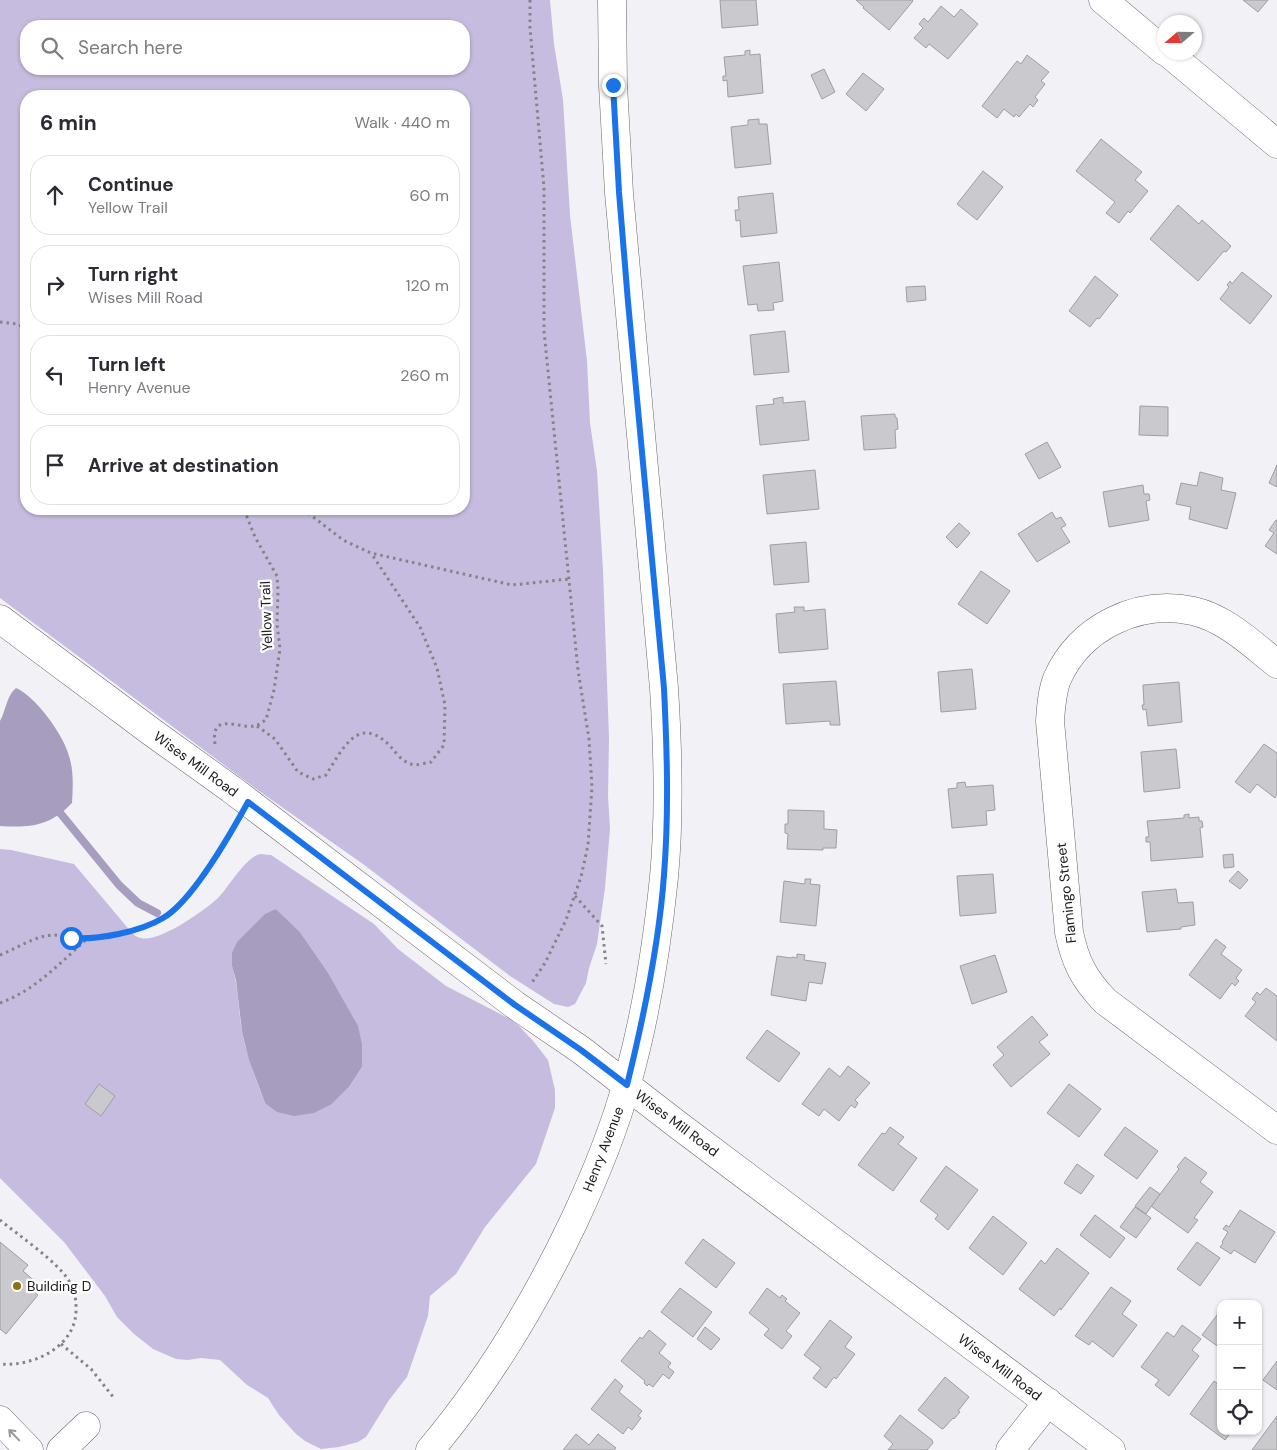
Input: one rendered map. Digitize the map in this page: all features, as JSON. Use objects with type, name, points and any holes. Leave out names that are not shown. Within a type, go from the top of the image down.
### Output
[{"type":"street","name":"Henry Avenue","points":[[430,1450],[454,1422],[507,1345],[536,1296],[587,1192],[610,1135],[627,1085],[640,1033],[657,936],[664,876],[668,755],[664,688],[619,192],[613,85],[612,0]]},
{"type":"street","points":[[1103,0],[1157,45]]},
{"type":"street","points":[[1176,60],[1277,144]]},
{"type":"street","name":"Flamingo Street","points":[[1277,664],[1233,630],[1213,618],[1194,611],[1179,609],[1146,610],[1112,621],[1096,630],[1082,643],[1068,660],[1057,680],[1052,700],[1052,746],[1069,932],[1073,952],[1080,968],[1090,984],[1105,1001],[1277,1130]]},
{"type":"street","name":"Wises Mill Road","points":[[0,619],[248,802],[517,1006],[581,1050],[1111,1450]]},
{"type":"street","points":[[1010,1450],[1048,1402]]},
{"type":"street","points":[[0,1420],[29,1450]]},
{"type":"street","points":[[61,1450],[86,1426]]},
{"type":"path","points":[[517,1006],[545,963],[566,920],[575,896],[588,845],[592,787],[588,739],[578,670],[544,330],[544,188],[530,28],[530,0]]},
{"type":"path","points":[[0,322],[20,325]]},
{"type":"path","name":"Yellow Trail","points":[[245,515],[273,566],[277,576],[278,590],[277,624],[280,649],[266,720],[257,726]]},
{"type":"path","points":[[310,515],[343,540],[371,553],[512,585],[569,579]]},
{"type":"path","points":[[208,773],[217,760],[214,734],[222,724],[230,723],[242,726],[257,726],[275,739],[298,772],[313,779],[326,775],[342,750],[357,735],[369,732],[383,738],[401,758],[412,765],[431,762],[444,745],[445,705],[437,668],[420,627],[371,553]]},
{"type":"path","points":[[0,955],[32,940],[54,936],[87,939],[139,929],[164,918],[173,912],[202,876],[248,802]]},
{"type":"path","points":[[575,896],[602,926],[606,964]]},
{"type":"path","points":[[0,1003],[24,992],[55,968],[87,939]]},
{"type":"path","points":[[0,1220],[62,1271],[74,1289],[76,1313],[75,1323],[71,1332],[61,1344],[26,1362],[9,1365],[0,1364]]},
{"type":"path","points":[[61,1344],[91,1369],[114,1398]]},
{"type":"shaded area","points":[[0,0],[550,0],[554,44],[563,100],[570,215],[587,361],[590,423],[597,471],[603,570],[609,738],[608,796],[610,829],[605,888],[597,944],[586,983],[575,1004],[568,1007],[554,1004],[510,976],[363,864],[259,791],[0,598]]},
{"type":"shaded area","points":[[16,688],[31,699],[47,716],[65,745],[72,772],[72,803],[56,817],[39,824],[31,826],[0,826],[0,721]]},
{"type":"shaded area","points":[[0,849],[74,864],[132,932],[141,938],[159,936],[193,917],[218,898],[243,867],[254,857],[260,854],[271,855],[374,924],[398,949],[446,986],[510,1019],[519,1026],[548,1060],[555,1090],[555,1108],[536,1164],[485,1227],[456,1274],[430,1296],[428,1316],[407,1377],[389,1400],[366,1437],[358,1442],[339,1447],[321,1449],[305,1441],[279,1415],[268,1398],[247,1385],[220,1360],[201,1358],[176,1359],[153,1349],[134,1334],[117,1317],[105,1296],[64,1242],[0,1178]],"holes":[[[276,909],[299,931],[362,1067],[349,1087],[332,1104],[265,1103],[249,1059],[242,1032],[236,982],[232,966]]]},
{"type":"shaded area","points":[[276,909],[299,931],[328,973],[358,1026],[362,1044],[362,1067],[349,1087],[332,1104],[314,1113],[294,1116],[277,1112],[265,1103],[249,1060],[242,1032],[236,980],[232,966],[232,953],[237,942],[265,914]]},
{"type":"building","points":[[720,0],[756,0],[758,25],[722,28]]},
{"type":"building","points":[[856,0],[912,0],[913,1],[889,30]]},
{"type":"building","points":[[1243,0],[1268,0],[1258,12]]},
{"type":"building","points":[[941,6],[954,17],[961,9],[978,24],[948,59],[929,44],[926,48],[914,38],[923,28],[919,24],[924,18],[928,22]]},
{"type":"building","points":[[750,50],[750,55],[760,54],[763,93],[728,97],[727,80],[723,81],[723,76],[726,76],[724,57],[745,55],[745,51]]},
{"type":"building","points":[[1027,55],[1049,72],[1041,81],[1045,84],[1035,97],[1038,100],[1033,107],[1030,104],[1019,117],[1016,114],[1014,117],[1004,109],[997,118],[982,106],[1017,61],[1021,64]]},
{"type":"building","points":[[824,69],[835,92],[822,99],[811,75]]},
{"type":"building","points":[[863,73],[884,89],[866,111],[846,94]]},
{"type":"building","points":[[759,119],[759,124],[767,124],[771,164],[735,168],[731,127],[748,125],[748,120]]},
{"type":"building","points":[[1101,139],[1142,172],[1135,180],[1148,191],[1119,223],[1106,213],[1115,202],[1076,171]]},
{"type":"building","points":[[983,171],[1003,187],[977,220],[957,204]]},
{"type":"building","points":[[773,193],[777,233],[741,237],[740,220],[736,221],[735,210],[739,210],[738,197]]},
{"type":"building","points":[[1178,205],[1199,224],[1202,220],[1231,246],[1226,252],[1224,251],[1198,281],[1150,239]]},
{"type":"building","points":[[779,262],[783,301],[773,303],[774,310],[758,311],[757,304],[748,305],[743,266]]},
{"type":"building","points":[[1242,272],[1272,296],[1250,324],[1220,299],[1229,287],[1227,285],[1230,281],[1232,284]]},
{"type":"building","points":[[1095,276],[1118,295],[1099,319],[1097,318],[1090,327],[1069,311]]},
{"type":"building","points":[[925,286],[926,300],[907,302],[906,287]]},
{"type":"building","points":[[785,331],[789,372],[754,375],[750,335]]},
{"type":"building","points":[[783,397],[783,403],[805,401],[809,440],[760,445],[756,406],[774,404],[773,399]]},
{"type":"building","points":[[1140,406],[1168,407],[1168,436],[1139,435]]},
{"type":"building","points":[[895,414],[898,429],[895,430],[896,448],[864,450],[861,416]]},
{"type":"building","points":[[1047,442],[1061,467],[1039,479],[1025,454]]},
{"type":"building","points":[[1277,465],[1277,487],[1269,483]]},
{"type":"building","points":[[815,470],[819,509],[767,514],[763,475]]},
{"type":"building","points":[[1200,472],[1223,478],[1221,490],[1236,493],[1227,529],[1189,519],[1191,507],[1176,504],[1181,483],[1197,486]]},
{"type":"building","points":[[1143,485],[1144,494],[1149,494],[1150,500],[1146,501],[1149,520],[1109,527],[1103,492]]},
{"type":"building","points":[[1052,512],[1056,519],[1061,517],[1066,525],[1061,528],[1070,542],[1037,562],[1018,534]]},
{"type":"building","points":[[1276,520],[1277,554],[1265,546],[1274,533],[1269,530]]},
{"type":"building","points":[[959,523],[970,533],[957,548],[946,537]]},
{"type":"building","points":[[806,542],[809,582],[774,585],[770,545]]},
{"type":"building","points":[[981,571],[1010,591],[987,624],[958,604]]},
{"type":"building","points":[[794,607],[804,607],[804,611],[825,609],[828,649],[779,653],[776,614],[795,612]]},
{"type":"building","points":[[972,669],[976,709],[941,712],[938,672]]},
{"type":"building","points":[[836,681],[840,725],[830,725],[830,721],[786,724],[783,684]]},
{"type":"building","points":[[1179,682],[1182,722],[1148,726],[1146,709],[1143,710],[1142,705],[1144,705],[1143,685]]},
{"type":"building","points":[[1264,744],[1277,753],[1277,794],[1275,798],[1257,784],[1250,793],[1235,782]]},
{"type":"building","points":[[1176,749],[1180,788],[1144,792],[1141,752]]},
{"type":"building","points":[[965,782],[966,787],[993,785],[995,810],[986,811],[987,825],[952,828],[948,789],[957,788],[957,783]]},
{"type":"building","points":[[788,810],[824,811],[824,829],[837,830],[836,848],[823,848],[823,850],[787,849],[788,834],[785,833],[785,824],[788,824]]},
{"type":"building","points":[[1189,814],[1189,818],[1199,817],[1199,821],[1202,821],[1203,827],[1200,828],[1203,857],[1151,861],[1150,842],[1146,842],[1146,837],[1149,837],[1147,821],[1184,818],[1184,815]]},
{"type":"building","points":[[1233,854],[1234,867],[1224,868],[1223,855]]},
{"type":"building","points":[[1238,871],[1248,880],[1240,889],[1229,881]]},
{"type":"building","points":[[993,874],[996,913],[960,916],[957,876]]},
{"type":"building","points":[[805,879],[811,879],[810,884],[820,885],[816,926],[780,922],[784,881],[805,884]]},
{"type":"building","points":[[1176,889],[1178,903],[1193,902],[1195,925],[1181,927],[1181,929],[1147,932],[1142,892]]},
{"type":"building","points":[[1216,939],[1226,947],[1221,954],[1242,970],[1236,978],[1239,981],[1235,986],[1232,983],[1220,999],[1189,975]]},
{"type":"building","points":[[797,954],[805,955],[804,960],[826,963],[822,984],[809,982],[806,1001],[771,995],[777,956],[797,958]]},
{"type":"building","points":[[995,955],[1007,992],[972,1004],[960,966]]},
{"type":"building","points":[[1266,988],[1277,996],[1277,1041],[1245,1016],[1256,1002],[1252,999],[1257,992],[1260,995]]},
{"type":"building","points":[[1032,1016],[1048,1035],[1039,1042],[1050,1054],[1011,1087],[993,1065],[1004,1055],[997,1047]]},
{"type":"building","points":[[767,1030],[800,1053],[779,1082],[746,1058]]},
{"type":"building","points":[[848,1066],[870,1083],[855,1100],[858,1103],[855,1108],[851,1105],[839,1121],[824,1109],[819,1116],[802,1104],[829,1068],[840,1077]]},
{"type":"building","points":[[99,1084],[115,1096],[101,1116],[85,1104]]},
{"type":"building","points":[[1069,1084],[1101,1109],[1079,1137],[1047,1113]]},
{"type":"building","points":[[890,1127],[904,1137],[898,1144],[917,1158],[893,1191],[858,1165],[882,1133],[885,1134]]},
{"type":"building","points":[[1125,1127],[1158,1151],[1137,1179],[1104,1155]]},
{"type":"building","points":[[1185,1157],[1207,1173],[1200,1182],[1213,1192],[1194,1218],[1198,1220],[1188,1233],[1151,1206],[1179,1169],[1177,1167]]},
{"type":"building","points":[[1077,1164],[1094,1176],[1081,1194],[1064,1183]]},
{"type":"building","points":[[946,1166],[978,1190],[948,1230],[935,1219],[938,1215],[920,1201]]},
{"type":"building","points":[[1150,1187],[1160,1194],[1146,1214],[1135,1206]]},
{"type":"building","points":[[1135,1207],[1151,1218],[1136,1238],[1120,1227]]},
{"type":"building","points":[[1240,1210],[1275,1232],[1255,1263],[1234,1250],[1231,1254],[1220,1247],[1228,1232],[1223,1229],[1226,1225],[1229,1227]]},
{"type":"building","points":[[1095,1215],[1125,1238],[1110,1258],[1080,1235]]},
{"type":"building","points":[[993,1216],[1027,1243],[1003,1275],[969,1248]]},
{"type":"building","points":[[703,1239],[735,1263],[716,1288],[685,1263]]},
{"type":"building","name":"Building D","points":[[0,1242],[28,1265],[23,1271],[37,1283],[31,1290],[38,1295],[6,1334],[0,1329]]},
{"type":"building","points":[[1197,1242],[1220,1258],[1200,1286],[1177,1269]]},
{"type":"building","points":[[1057,1248],[1089,1273],[1061,1310],[1060,1308],[1054,1316],[1019,1289],[1041,1260],[1045,1264]]},
{"type":"building","points":[[1111,1287],[1131,1301],[1122,1314],[1137,1325],[1113,1357],[1092,1341],[1089,1345],[1075,1336]]},
{"type":"building","points":[[680,1288],[712,1312],[693,1337],[661,1312]]},
{"type":"building","points":[[767,1288],[780,1298],[782,1295],[787,1299],[785,1301],[800,1313],[786,1331],[792,1336],[782,1349],[764,1335],[769,1329],[749,1313]]},
{"type":"building","points":[[1217,1315],[1217,1346],[1202,1335]]},
{"type":"building","points":[[830,1320],[852,1337],[845,1347],[855,1354],[836,1379],[834,1377],[826,1388],[813,1378],[821,1368],[804,1355]]},
{"type":"building","points":[[1182,1325],[1201,1339],[1192,1350],[1199,1356],[1169,1396],[1155,1385],[1159,1380],[1141,1367],[1167,1332],[1174,1337]]},
{"type":"building","points":[[705,1327],[720,1339],[711,1350],[697,1339]]},
{"type":"building","points":[[649,1330],[666,1344],[659,1353],[671,1363],[668,1367],[674,1372],[669,1379],[663,1374],[653,1387],[649,1384],[647,1386],[644,1383],[645,1381],[621,1361],[640,1337],[642,1339]]},
{"type":"building","points":[[1277,1361],[1277,1390],[1263,1380]]},
{"type":"building","points":[[945,1377],[969,1397],[958,1411],[960,1412],[942,1429],[918,1410]]},
{"type":"building","points":[[615,1379],[623,1386],[619,1392],[642,1411],[638,1416],[641,1418],[632,1430],[628,1427],[623,1434],[591,1409]]},
{"type":"building","points":[[1214,1381],[1217,1383],[1217,1434],[1190,1414]]},
{"type":"building","points":[[900,1415],[932,1440],[933,1443],[927,1450],[888,1450],[893,1444],[884,1436]]},
{"type":"building","points":[[1277,1416],[1277,1450],[1252,1450]]},
{"type":"building","points":[[576,1434],[589,1445],[598,1434],[616,1448],[614,1450],[563,1450]]},
{"type":"building","points":[[1218,1435],[1229,1435],[1225,1440]]},
{"type":"waterway","points":[[54,808],[119,885],[138,903],[157,913]]},
{"type":"place","name":"Building D","points":[[17,1286]]},
{"type":"route","points":[[71,938],[87,939],[139,929],[173,912],[218,853],[248,802],[515,1005],[581,1050],[627,1085],[640,1033],[657,936],[664,876],[668,755],[664,688],[628,302],[613,85]]}]
